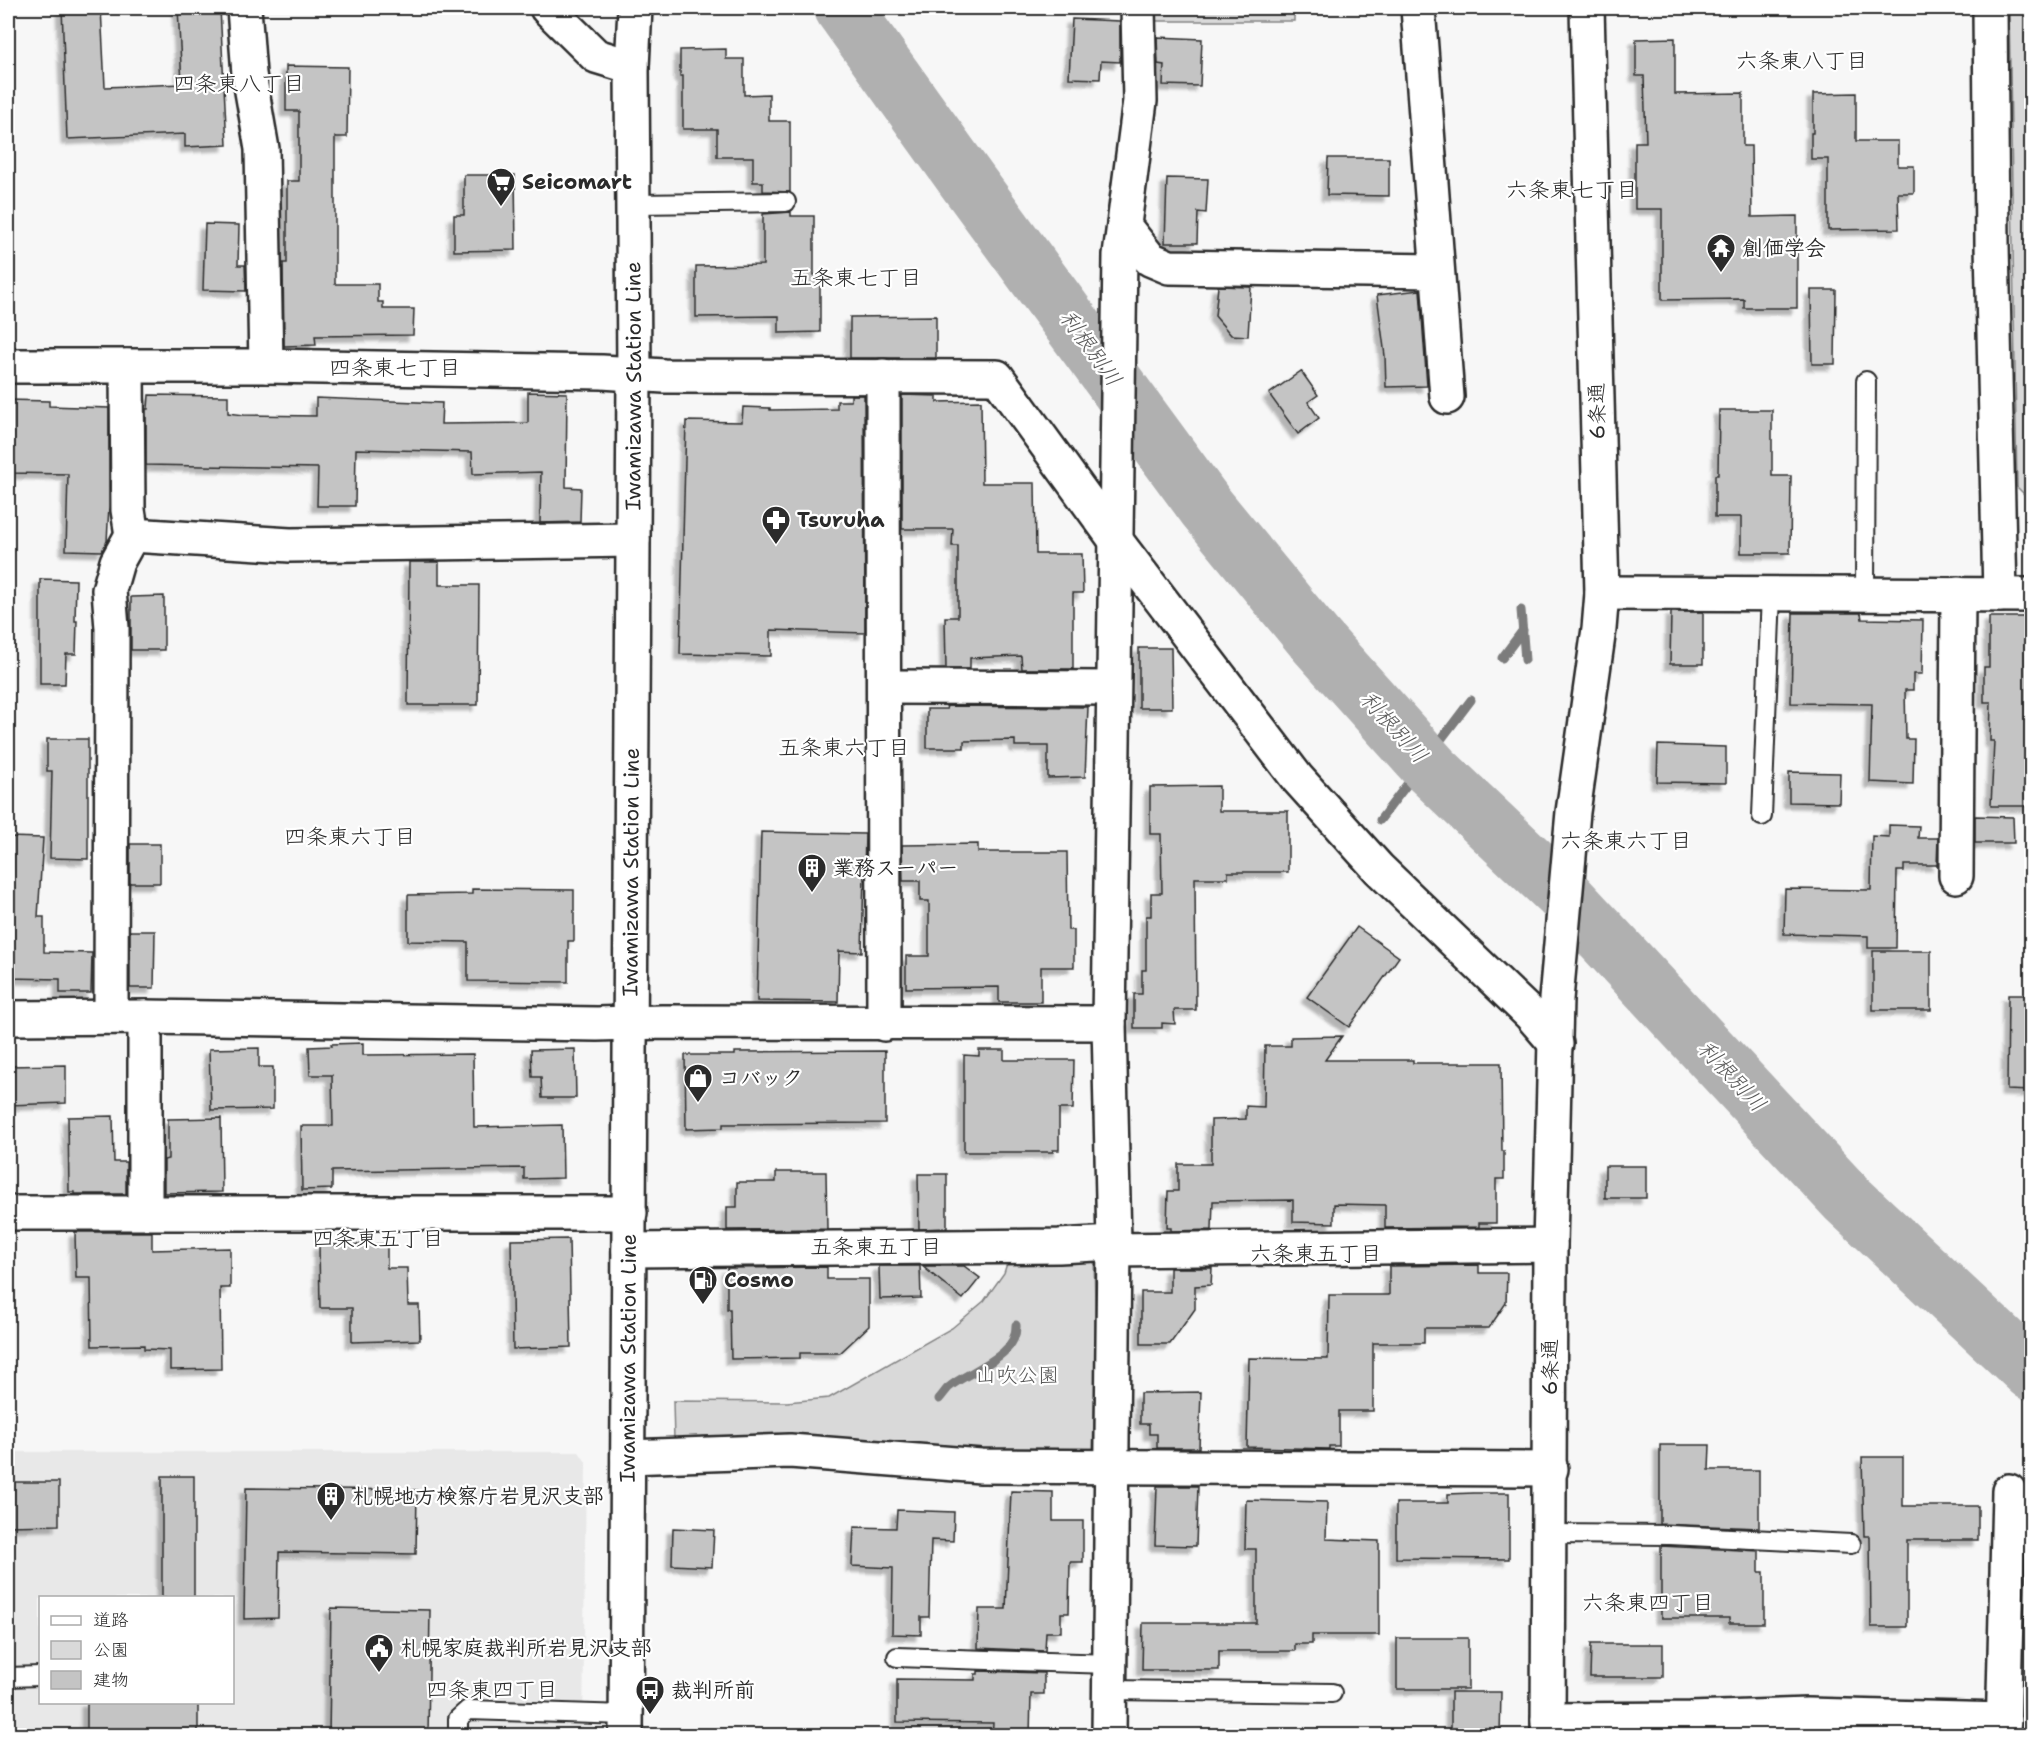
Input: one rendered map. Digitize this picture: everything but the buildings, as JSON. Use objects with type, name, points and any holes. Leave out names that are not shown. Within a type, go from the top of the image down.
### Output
[{"type":"street","points":[[244,8],[249,74],[262,148],[266,366]]},
{"type":"street","points":[[547,8],[596,56],[632,67]]},
{"type":"street","name":"Iwamizawa Station Line","points":[[626,1725],[635,204],[632,67],[635,8]]},
{"type":"street","points":[[1109,1736],[1114,1247],[1109,1023],[1113,688],[1122,240],[1140,101],[1138,8]]},
{"type":"street","points":[[1418,8],[1447,397]]},
{"type":"street","name":"6条通","points":[[1548,1728],[1551,1469],[1550,1245],[1556,999],[1573,812],[1602,593],[1587,8]]},
{"type":"street","points":[[1602,593],[2016,595],[1992,245],[1990,8]]},
{"type":"street","points":[[1122,240],[1150,259],[1169,267],[1437,271]]},
{"type":"street","points":[[8,366],[266,366],[634,373],[664,376],[998,377],[1116,542],[1297,778],[1379,869],[1530,1014],[1556,1044]]},
{"type":"street","points":[[111,1017],[112,628],[109,590],[117,562],[132,535],[128,510],[127,366]]},
{"type":"street","points":[[883,376],[884,1024]]},
{"type":"street","points":[[132,535],[290,545],[633,540]]},
{"type":"street","points":[[1956,876],[1959,594]]},
{"type":"street","points":[[884,687],[1113,688]]},
{"type":"street","points":[[145,1017],[145,1212]]},
{"type":"street","points":[[8,1018],[145,1017],[597,1024],[629,1022],[1109,1023]]},
{"type":"street","points":[[8,1213],[630,1213]]},
{"type":"street","points":[[629,1250],[1550,1245]]},
{"type":"street","points":[[628,1457],[790,1451],[981,1466],[1551,1469]]},
{"type":"street","points":[[1548,1728],[1690,1719],[1807,1715],[2004,1728],[2009,1491]]},
{"type":"lane","points":[[635,204],[786,202]]},
{"type":"lane","points":[[1865,594],[1866,381]]},
{"type":"lane","points":[[1762,816],[1771,594]]},
{"type":"lane","points":[[1550,1534],[1670,1535],[1851,1544]]},
{"type":"lane","points":[[897,1657],[1110,1677],[1332,1693]]},
{"type":"lane","points":[[8,1677],[39,1676]]},
{"type":"lane","points":[[458,1736],[458,1719],[468,1710],[626,1725]]},
{"type":"shaded area","points":[[8,1452],[579,1452],[586,1462],[583,1735],[8,1735]]},
{"type":"green space","points":[[1156,8],[1294,8],[1294,21],[1156,21]]},
{"type":"green space","points":[[2009,8],[2032,8],[2031,501],[2017,487]]},
{"type":"green space","name":"山吹公園","points":[[1094,1255],[1096,1353],[1093,1451],[991,1453],[674,1441],[673,1401],[787,1402],[829,1398],[952,1328],[984,1301],[1004,1273],[1009,1257]]},
{"type":"waterway","name":"利根別川","points":[[843,8],[1206,507],[1317,642],[1432,770],[1562,893],[1846,1198],[2032,1372]]},
{"type":"waterway","points":[[1521,610],[1525,660]]},
{"type":"waterway","points":[[1502,658],[1523,630]]},
{"type":"waterway","name":"利根別川","points":[[1380,820],[1471,700]]},
{"type":"waterway","points":[[939,1399],[957,1381],[1001,1355],[1009,1346],[1016,1325]]},
{"type":"place","name":"Seicomart","points":[[501,208]]},
{"type":"place","name":"創価学会","points":[[1721,274]]},
{"type":"place","name":"Tsuruha","points":[[776,546]]},
{"type":"place","name":"業務スーパー","points":[[812,894]]},
{"type":"place","name":"コバック","points":[[698,1104]]},
{"type":"place","name":"Cosmo","points":[[703,1306]]},
{"type":"place","name":"札幌地方検察庁岩見沢支部","points":[[331,1522]]},
{"type":"place","name":"札幌家庭裁判所岩見沢支部","points":[[379,1674]]},
{"type":"place","name":"裁判所前","points":[[650,1716]]},
{"type":"district","name":"六条東八丁目","points":[[1802,60]]},
{"type":"district","name":"四条東八丁目","points":[[239,83]]},
{"type":"district","name":"六条東七丁目","points":[[1572,189]]},
{"type":"district","name":"五条東七丁目","points":[[856,277]]},
{"type":"district","name":"四条東七丁目","points":[[395,367]]},
{"type":"district","name":"五条東六丁目","points":[[844,747]]},
{"type":"district","name":"四条東六丁目","points":[[350,836]]},
{"type":"district","name":"六条東六丁目","points":[[1626,840]]},
{"type":"district","name":"四条東五丁目","points":[[378,1238]]},
{"type":"district","name":"五条東五丁目","points":[[876,1246]]},
{"type":"district","name":"六条東五丁目","points":[[1316,1253]]},
{"type":"district","name":"六条東四丁目","points":[[1648,1602]]},
{"type":"district","name":"四条東四丁目","points":[[492,1689]]}]
